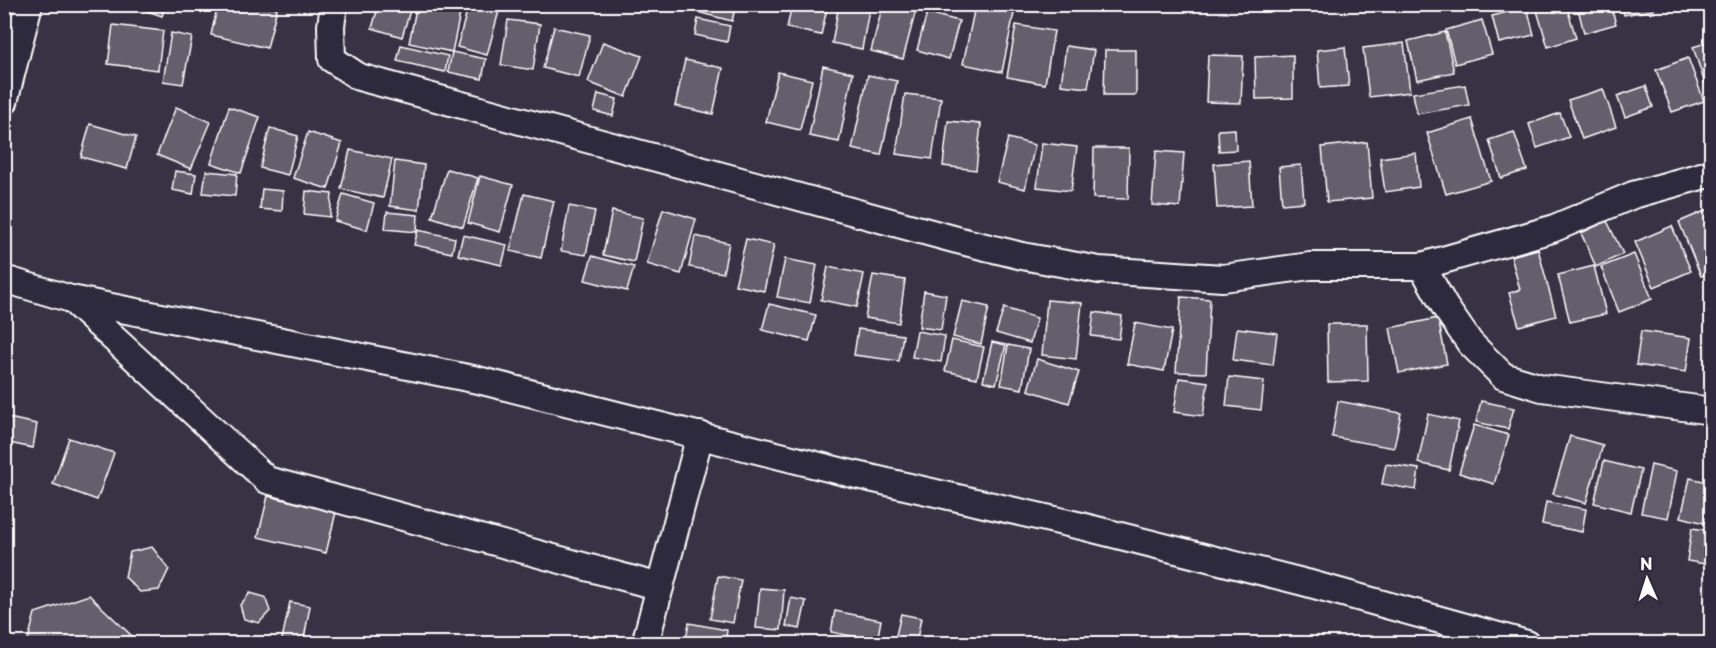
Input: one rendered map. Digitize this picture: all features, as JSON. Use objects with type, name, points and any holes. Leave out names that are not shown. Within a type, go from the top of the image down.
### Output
[{"type":"street","points":[[4,102],[14,27],[29,4]]},
{"type":"street","points":[[334,4],[332,59],[359,77],[587,141],[1022,256],[1099,270],[1223,278],[1310,266],[1422,266],[1552,229],[1633,195],[1712,173]]},
{"type":"street","points":[[1422,266],[1445,307],[1470,343],[1503,376],[1542,388],[1712,411]]},
{"type":"street","points":[[4,279],[71,299],[478,380],[1273,574],[1442,618],[1527,644]]},
{"type":"street","points":[[71,299],[267,480],[660,587]]},
{"type":"street","points":[[645,644],[700,435]]},
{"type":"building","points":[[127,4],[166,4],[162,16]]},
{"type":"building","points":[[218,4],[261,4],[277,8],[267,48],[211,35]]},
{"type":"building","points":[[379,4],[412,4],[402,37],[372,28]]},
{"type":"building","points":[[417,4],[462,4],[452,52],[409,43]]},
{"type":"building","points":[[469,4],[499,11],[487,55],[457,47]]},
{"type":"building","points":[[704,4],[736,4],[732,21],[701,13]]},
{"type":"building","points":[[755,4],[776,4],[774,10]]},
{"type":"building","points":[[792,4],[828,4],[821,35],[787,28]]},
{"type":"building","points":[[839,4],[870,4],[862,49],[832,43]]},
{"type":"building","points":[[883,4],[917,6],[903,59],[871,51]]},
{"type":"building","points":[[1535,4],[1566,4],[1576,38],[1548,47]]},
{"type":"building","points":[[1577,4],[1610,4],[1616,24],[1584,33]]},
{"type":"building","points":[[1622,4],[1653,4],[1654,10],[1624,15]]},
{"type":"building","points":[[975,6],[1014,13],[1002,72],[963,64]]},
{"type":"building","points":[[1527,7],[1534,35],[1499,43],[1492,16]]},
{"type":"building","points":[[927,13],[959,21],[949,59],[917,50]]},
{"type":"building","points":[[698,19],[730,26],[727,42],[695,35]]},
{"type":"building","points":[[508,20],[540,24],[533,70],[501,65]]},
{"type":"building","points":[[1482,20],[1492,54],[1455,64],[1446,30]]},
{"type":"building","points":[[113,25],[163,31],[158,70],[108,64]]},
{"type":"building","points":[[1016,25],[1054,31],[1045,84],[1007,77]]},
{"type":"building","points":[[554,27],[590,35],[579,77],[543,68]]},
{"type":"building","points":[[1445,32],[1454,72],[1417,80],[1408,41]]},
{"type":"building","points":[[171,33],[192,37],[183,84],[163,81]]},
{"type":"building","points":[[1712,41],[1712,91],[1708,93],[1693,47]]},
{"type":"building","points":[[603,42],[642,56],[626,97],[588,82]]},
{"type":"building","points":[[1404,43],[1410,92],[1369,97],[1363,48]]},
{"type":"building","points":[[401,45],[448,56],[445,72],[397,61]]},
{"type":"building","points":[[1066,46],[1094,50],[1088,88],[1061,85]]},
{"type":"building","points":[[1345,47],[1349,86],[1320,88],[1317,50]]},
{"type":"building","points":[[1105,50],[1136,50],[1136,95],[1104,95]]},
{"type":"building","points":[[452,52],[486,59],[482,79],[448,72]]},
{"type":"building","points":[[1208,55],[1243,56],[1241,103],[1206,102]]},
{"type":"building","points":[[1293,55],[1293,98],[1256,99],[1255,57]]},
{"type":"building","points":[[1688,58],[1704,101],[1672,112],[1656,70]]},
{"type":"building","points":[[685,60],[723,68],[713,114],[675,106]]},
{"type":"building","points":[[823,66],[853,73],[839,142],[809,136]]},
{"type":"building","points":[[778,72],[812,80],[800,130],[766,122]]},
{"type":"building","points":[[868,75],[897,81],[881,155],[852,149]]},
{"type":"building","points":[[1465,85],[1469,105],[1417,114],[1413,93]]},
{"type":"building","points":[[1646,86],[1653,107],[1625,117],[1617,96]]},
{"type":"building","points":[[1603,89],[1616,127],[1582,139],[1568,100]]},
{"type":"building","points":[[598,94],[617,99],[613,116],[594,111]]},
{"type":"building","points":[[905,94],[941,98],[932,159],[896,154]]},
{"type":"building","points":[[176,107],[211,122],[191,169],[157,155]]},
{"type":"building","points":[[229,107],[260,117],[241,173],[211,163]]},
{"type":"building","points":[[1560,113],[1569,137],[1537,148],[1529,124]]},
{"type":"building","points":[[1472,119],[1491,181],[1446,194],[1427,133]]},
{"type":"building","points":[[948,121],[981,124],[976,170],[943,166]]},
{"type":"building","points":[[90,124],[136,137],[127,169],[81,157]]},
{"type":"building","points":[[270,128],[298,136],[288,175],[260,168]]},
{"type":"building","points":[[1235,129],[1236,150],[1219,151],[1218,130]]},
{"type":"building","points":[[308,132],[342,143],[328,189],[293,178]]},
{"type":"building","points":[[1514,132],[1527,170],[1501,178],[1489,140]]},
{"type":"building","points":[[1008,138],[1035,145],[1025,189],[997,182]]},
{"type":"building","points":[[1367,142],[1372,198],[1327,202],[1322,147]]},
{"type":"building","points":[[1042,143],[1077,147],[1071,191],[1037,187]]},
{"type":"building","points":[[1094,148],[1129,148],[1128,199],[1093,198]]},
{"type":"building","points":[[350,150],[392,159],[383,198],[341,189]]},
{"type":"building","points":[[1156,151],[1184,153],[1180,207],[1152,205]]},
{"type":"building","points":[[1416,153],[1419,187],[1385,192],[1380,158]]},
{"type":"building","points":[[395,161],[424,165],[419,210],[390,206]]},
{"type":"building","points":[[1249,161],[1252,206],[1217,208],[1214,164]]},
{"type":"building","points":[[1301,165],[1304,202],[1282,204],[1279,167]]},
{"type":"building","points":[[447,169],[478,178],[463,227],[432,217]]},
{"type":"building","points":[[175,171],[196,174],[193,194],[172,190]]},
{"type":"building","points":[[206,171],[237,174],[235,196],[203,193]]},
{"type":"building","points":[[480,176],[513,185],[500,232],[468,223]]},
{"type":"building","points":[[262,189],[283,191],[282,211],[260,209]]},
{"type":"building","points":[[306,191],[332,194],[330,217],[304,214]]},
{"type":"building","points":[[343,194],[374,203],[367,230],[335,221]]},
{"type":"building","points":[[524,194],[554,201],[541,258],[510,251]]},
{"type":"building","points":[[569,206],[595,211],[586,255],[561,251]]},
{"type":"building","points":[[1712,208],[1712,272],[1701,276],[1679,222]]},
{"type":"building","points":[[663,209],[696,219],[681,274],[647,264]]},
{"type":"building","points":[[612,211],[643,218],[634,262],[603,255]]},
{"type":"building","points":[[387,212],[418,215],[417,232],[385,229]]},
{"type":"building","points":[[1607,221],[1623,254],[1596,267],[1581,233]]},
{"type":"building","points":[[1672,226],[1691,271],[1654,287],[1635,242]]},
{"type":"building","points":[[418,230],[455,238],[452,253],[414,245]]},
{"type":"building","points":[[463,235],[507,245],[502,265],[458,255]]},
{"type":"building","points":[[695,236],[729,243],[723,273],[689,267]]},
{"type":"building","points":[[746,239],[774,245],[764,291],[735,285]]},
{"type":"building","points":[[1538,249],[1556,316],[1519,326],[1509,293],[1520,290],[1511,256]]},
{"type":"building","points":[[1634,254],[1652,299],[1619,312],[1601,267]]},
{"type":"building","points":[[592,256],[634,267],[627,291],[585,280]]},
{"type":"building","points":[[785,259],[817,265],[810,303],[777,297]]},
{"type":"building","points":[[1594,266],[1606,314],[1570,322],[1558,275]]},
{"type":"building","points":[[828,267],[864,274],[857,307],[821,300]]},
{"type":"building","points":[[873,275],[905,280],[899,323],[865,318]]},
{"type":"building","points":[[924,291],[946,295],[941,330],[919,327]]},
{"type":"building","points":[[1181,297],[1210,299],[1206,373],[1176,372]]},
{"type":"building","points":[[1047,300],[1082,303],[1076,359],[1042,355]]},
{"type":"building","points":[[962,301],[989,307],[981,344],[953,337]]},
{"type":"building","points":[[769,304],[816,315],[809,341],[762,330]]},
{"type":"building","points":[[1004,308],[1037,318],[1030,343],[996,333]]},
{"type":"building","points":[[1094,312],[1122,316],[1119,339],[1091,336]]},
{"type":"building","points":[[1438,318],[1447,364],[1399,373],[1390,328]]},
{"type":"building","points":[[1135,323],[1172,330],[1164,371],[1127,364]]},
{"type":"building","points":[[1327,324],[1367,324],[1368,381],[1328,382]]},
{"type":"building","points":[[1237,328],[1277,333],[1273,365],[1233,360]]},
{"type":"building","points":[[858,329],[903,335],[899,361],[854,355]]},
{"type":"building","points":[[917,331],[945,336],[941,362],[912,357]]},
{"type":"building","points":[[1641,331],[1691,338],[1686,372],[1636,365]]},
{"type":"building","points":[[952,340],[984,347],[977,378],[945,371]]},
{"type":"building","points":[[992,342],[1006,345],[996,384],[983,381]]},
{"type":"building","points":[[1008,345],[1029,349],[1022,389],[1001,385]]},
{"type":"building","points":[[1037,359],[1079,372],[1069,403],[1028,390]]},
{"type":"building","points":[[1229,377],[1264,381],[1261,410],[1226,406]]},
{"type":"building","points":[[1179,378],[1208,382],[1203,416],[1174,412]]},
{"type":"building","points":[[1338,401],[1401,413],[1394,448],[1332,437]]},
{"type":"building","points":[[1481,401],[1514,408],[1508,429],[1476,422]]},
{"type":"building","points":[[1428,414],[1459,421],[1449,470],[1418,463]]},
{"type":"building","points":[[4,417],[37,424],[33,448],[4,442]]},
{"type":"building","points":[[1474,425],[1509,435],[1494,484],[1459,473]]},
{"type":"building","points":[[1570,436],[1603,445],[1586,503],[1553,494]]},
{"type":"building","points":[[69,438],[114,453],[97,500],[53,484]]},
{"type":"building","points":[[1604,461],[1641,470],[1631,512],[1594,503]]},
{"type":"building","points":[[1386,464],[1419,469],[1416,490],[1382,484]]},
{"type":"building","points":[[1651,465],[1677,471],[1668,518],[1641,513]]},
{"type":"building","points":[[1690,478],[1712,483],[1712,525],[1681,517]]},
{"type":"building","points":[[268,496],[336,512],[326,553],[258,537]]},
{"type":"building","points":[[1546,502],[1586,509],[1582,532],[1542,524]]},
{"type":"building","points":[[1692,528],[1712,531],[1712,565],[1687,561]]},
{"type":"building","points":[[152,547],[169,569],[159,590],[140,592],[125,577],[130,552]]},
{"type":"building","points":[[718,576],[741,580],[733,623],[710,619]]},
{"type":"building","points":[[760,588],[784,590],[781,630],[756,628]]},
{"type":"building","points":[[250,593],[265,597],[270,611],[259,623],[244,619],[240,605]]},
{"type":"building","points":[[89,595],[134,638],[132,644],[27,644],[35,613]]},
{"type":"building","points":[[791,598],[806,601],[800,629],[786,626]]},
{"type":"building","points":[[290,602],[310,606],[303,644],[281,644]]},
{"type":"building","points":[[835,611],[881,620],[877,641],[831,632]]},
{"type":"building","points":[[901,614],[921,618],[916,644],[894,644]]},
{"type":"building","points":[[689,623],[727,630],[725,644],[685,644]]}]
